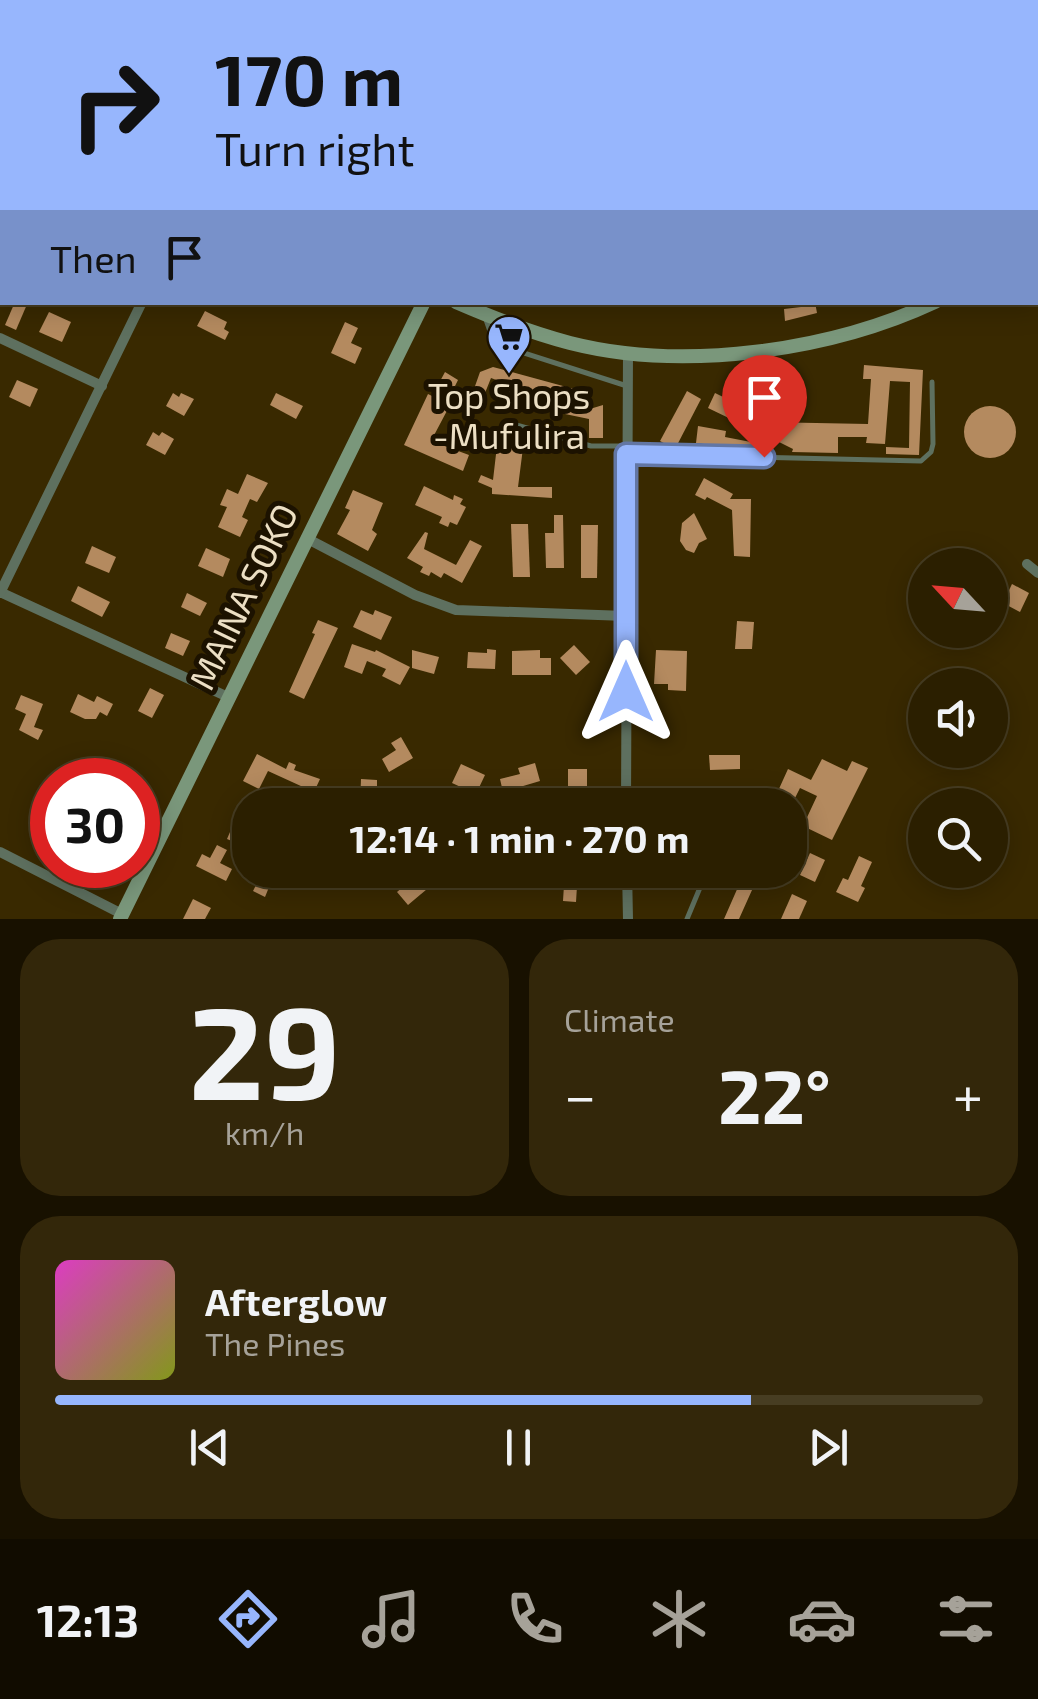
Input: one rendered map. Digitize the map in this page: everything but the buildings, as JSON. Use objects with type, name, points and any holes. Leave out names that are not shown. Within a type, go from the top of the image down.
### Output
[{"type":"street","points":[[141,305],[0,592],[228,697]]},
{"type":"street","name":"MAINA SOKO","points":[[121,916],[422,305]]},
{"type":"street","points":[[463,305],[573,344],[628,353],[707,356],[764,352],[852,334],[927,305]]},
{"type":"street","points":[[0,338],[102,386]]},
{"type":"street","points":[[626,788],[628,353]]},
{"type":"street","points":[[306,538],[414,595],[456,610],[626,616]]},
{"type":"street","points":[[1027,564],[1038,574]]},
{"type":"street","points":[[0,852],[121,916]]},
{"type":"street","points":[[627,888],[628,919]]},
{"type":"lane","points":[[484,314],[499,345],[627,386]]},
{"type":"lane","points":[[509,423],[592,446],[626,450],[921,461],[933,444],[932,382]]},
{"type":"lane","points":[[687,919],[700,888]]},
{"type":"place","name":"Top Shops -Mufulira","points":[[509,375]]},
{"type":"route","points":[[626,692],[626,454],[764,457]]}]
